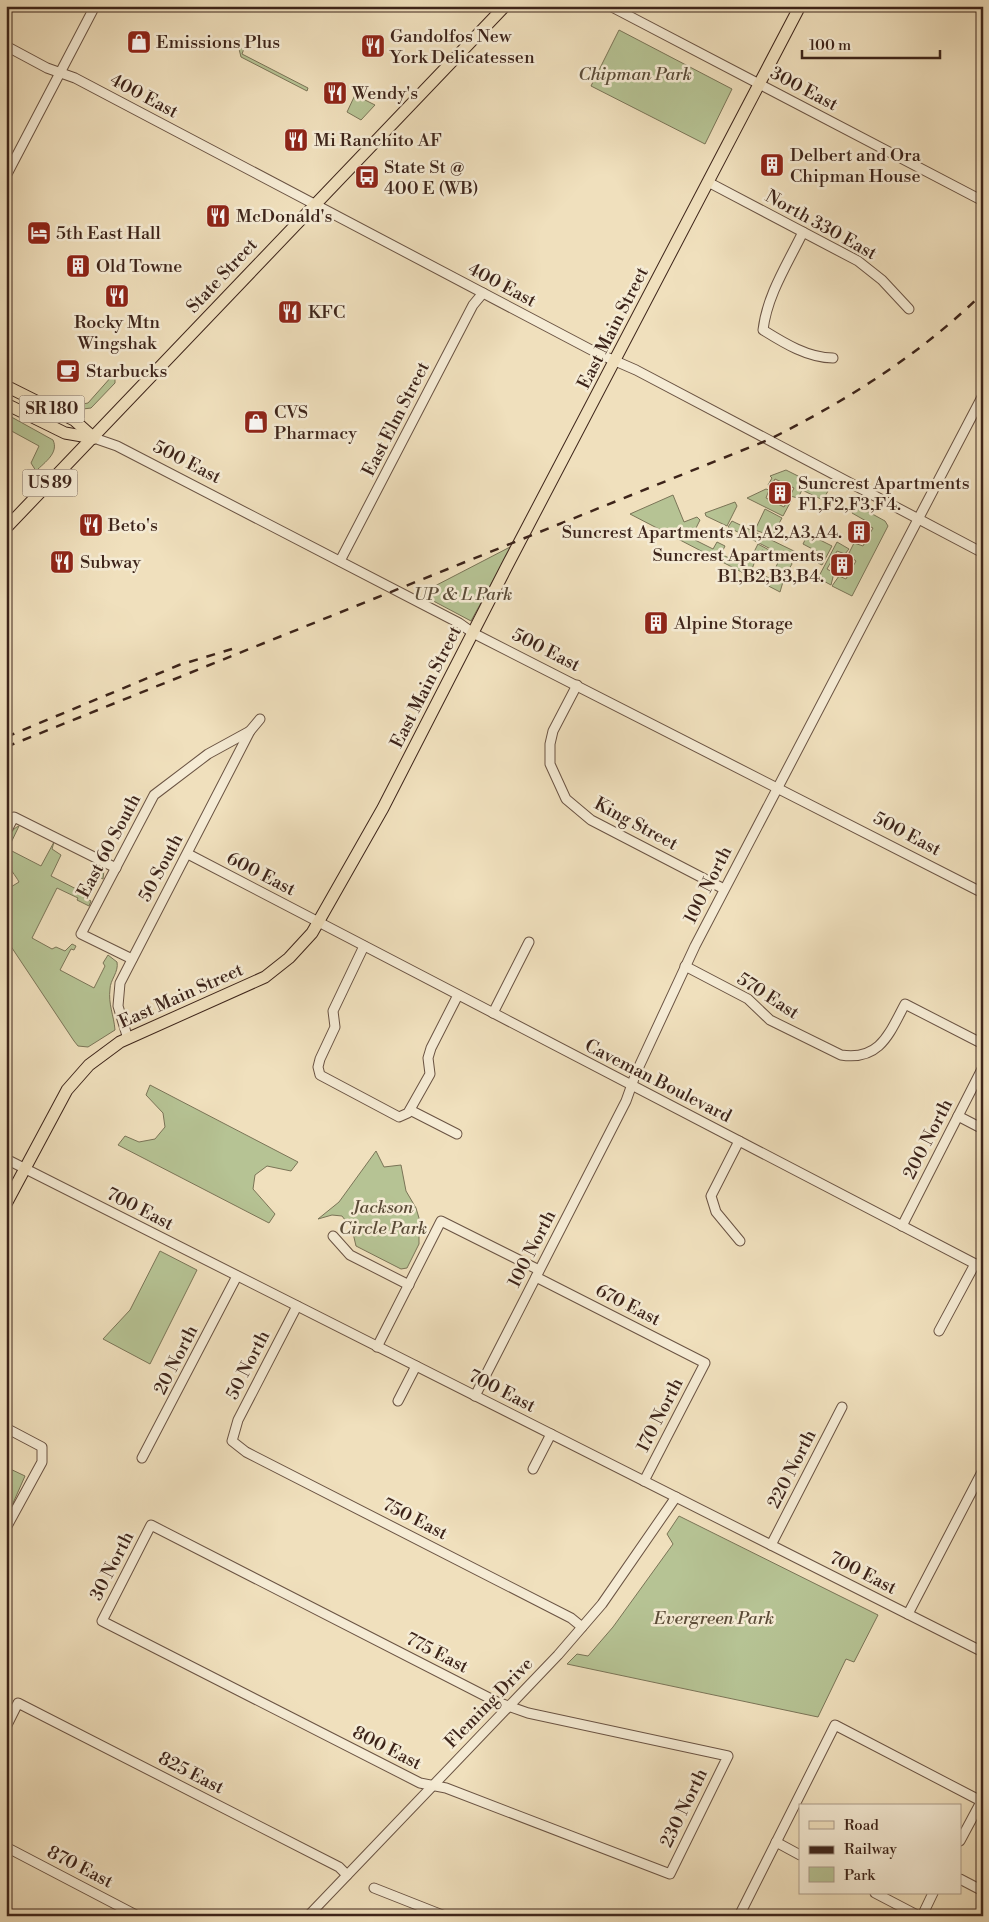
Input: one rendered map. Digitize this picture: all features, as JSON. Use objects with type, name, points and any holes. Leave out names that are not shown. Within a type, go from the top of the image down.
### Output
[{"type":"main road","name":"State Street","points":[[6,528],[505,6]]},
{"type":"main road","name":"East Main Street","points":[[6,1204],[67,1090],[88,1065],[110,1048],[128,1039],[265,977],[289,958],[319,922],[384,808],[473,633],[800,6]]},
{"type":"main road","name":"500 East","points":[[6,386],[74,420],[94,438]]},
{"type":"main road","name":"500 East","points":[[6,404],[66,433],[94,438]]},
{"type":"street","points":[[6,176],[95,6]]},
{"type":"street","name":"300 East","points":[[610,6],[983,201]]},
{"type":"street","name":"400 East","points":[[6,46],[75,78],[983,553]]},
{"type":"street","name":"North 330 East","points":[[708,182],[870,269],[909,308]]},
{"type":"street","points":[[803,232],[779,278],[764,320],[763,330],[807,354],[820,358],[833,358]]},
{"type":"street","name":"East Elm Street","points":[[340,561],[473,305],[483,293]]},
{"type":"street","name":"100 North","points":[[476,1396],[626,1101],[631,1085],[685,966],[724,889],[983,395]]},
{"type":"street","name":"500 East","points":[[94,438],[117,446],[459,623],[473,633],[577,684],[983,893]]},
{"type":"street","name":"King Street","points":[[577,684],[553,731],[550,744],[550,764],[566,799],[591,820],[724,889]]},
{"type":"street","name":"50 South","points":[[128,1039],[118,1006],[117,994],[132,959],[250,731],[260,719]]},
{"type":"street","name":"East 60 South","points":[[132,959],[82,934],[116,868],[154,795],[208,754],[250,731]]},
{"type":"street","points":[[6,832],[14,817],[116,868]]},
{"type":"street","name":"600 East","points":[[188,854],[319,922]]},
{"type":"street","name":"Caveman Boulevard","points":[[319,922],[979,1266]]},
{"type":"street","points":[[493,1013],[529,942]]},
{"type":"street","points":[[364,946],[333,1011],[335,1028],[318,1067],[320,1075],[399,1117],[409,1112],[430,1074],[428,1058],[430,1048],[458,995]]},
{"type":"street","name":"570 East","points":[[685,966],[748,999],[770,1020],[831,1051],[851,1057],[862,1055],[883,1043],[905,1004],[983,1044]]},
{"type":"street","name":"200 North","points":[[902,1226],[983,1068]]},
{"type":"street","points":[[409,1112],[457,1134]]},
{"type":"street","points":[[958,1116],[983,1129]]},
{"type":"street","points":[[739,1141],[711,1196],[716,1212],[740,1241]]},
{"type":"street","name":"700 East","points":[[6,1158],[983,1652]]},
{"type":"street","name":"670 East","points":[[409,1285],[441,1221],[705,1363]]},
{"type":"street","points":[[333,1236],[350,1255],[409,1285],[377,1347]]},
{"type":"street","points":[[939,1331],[979,1266]]},
{"type":"street","name":"20 North","points":[[142,1458],[237,1276]]},
{"type":"street","name":"50 North","points":[[232,1441],[238,1420],[296,1306]]},
{"type":"street","name":"170 North","points":[[644,1481],[705,1363]]},
{"type":"street","points":[[398,1401],[416,1366]]},
{"type":"street","name":"220 North","points":[[771,1545],[842,1407]]},
{"type":"street","points":[[6,1428],[42,1447],[42,1462],[6,1528]]},
{"type":"street","points":[[533,1469],[551,1434]]},
{"type":"street","name":"750 East","points":[[232,1441],[246,1452],[571,1618],[582,1627]]},
{"type":"street","points":[[908,1614],[983,1470]]},
{"type":"street","name":"Fleming Drive","points":[[308,1916],[582,1627],[635,1558],[676,1497]]},
{"type":"street","name":"30 North","points":[[102,1621],[151,1525]]},
{"type":"street","name":"775 East","points":[[151,1525],[509,1706],[528,1713],[728,1756]]},
{"type":"street","name":"800 East","points":[[102,1621],[420,1783],[446,1788],[670,1874]]},
{"type":"street","name":"825 East","points":[[6,1727],[18,1703],[338,1867],[347,1875]]},
{"type":"street","points":[[739,1916],[835,1725],[982,1799],[962,1837]]},
{"type":"street","name":"230 North","points":[[670,1874],[728,1756]]},
{"type":"street","points":[[776,1842],[799,1854]]},
{"type":"street","name":"870 East","points":[[6,1848],[138,1916]]},
{"type":"street","points":[[962,1880],[983,1891]]},
{"type":"street","points":[[374,1888],[445,1916]]},
{"type":"street","points":[[877,1894],[920,1916],[932,1894]]},
{"type":"green space","name":"Chipman Park","points":[[619,30],[732,89],[705,144],[591,86]]},
{"type":"green space","points":[[245,46],[242,54],[308,88],[307,91],[241,57],[239,49]]},
{"type":"green space","points":[[355,95],[375,105],[361,120],[347,112]]},
{"type":"green space","points":[[109,370],[115,375],[115,383],[91,408],[75,410],[75,401],[77,405],[88,403],[112,376],[108,372]]},
{"type":"green space","points":[[6,414],[53,440],[53,453],[36,471],[31,463],[39,446],[6,428]]},
{"type":"green space","points":[[786,470],[828,491],[823,500],[802,490],[798,498],[790,496],[794,488],[775,479],[771,486],[768,485],[772,478],[770,476]]},
{"type":"green space","points":[[766,489],[769,490],[766,498],[784,507],[788,500],[791,501],[783,516],[747,498]]},
{"type":"green space","points":[[673,495],[684,522],[697,517],[700,520],[695,530],[698,532],[695,540],[713,549],[717,542],[725,546],[721,554],[739,563],[744,554],[755,561],[752,569],[769,578],[773,571],[785,575],[780,592],[630,514]]},
{"type":"green space","points":[[735,502],[737,506],[727,526],[706,516],[705,513]]},
{"type":"green space","points":[[856,505],[885,521],[888,526],[852,596],[832,586],[839,576],[846,579],[856,561],[848,555],[854,543],[863,546],[873,528],[865,524],[866,521],[852,513]]},
{"type":"green space","points":[[765,509],[782,518],[772,536],[755,530]]},
{"type":"green space","points":[[732,521],[796,552],[792,560],[728,527]]},
{"type":"green space","points":[[808,534],[832,546],[822,565],[818,563],[822,554],[803,544]]},
{"type":"green space","points":[[837,542],[849,549],[845,554],[837,551],[827,569],[834,573],[831,585],[818,578]]},
{"type":"green space","points":[[758,544],[791,562],[792,564],[786,574],[776,567],[779,560],[762,550],[757,558],[752,556]]},
{"type":"green space","name":"UP & L Park","points":[[512,546],[471,621],[424,596],[429,589]]},
{"type":"green space","points":[[19,826],[8,849],[41,866],[54,842],[52,849],[61,855],[51,876],[84,893],[95,872],[93,869],[96,863],[104,870],[103,879],[95,875],[83,897],[91,901],[89,906],[77,900],[78,898],[57,888],[32,938],[52,949],[56,947],[65,951],[72,944],[76,946],[74,950],[71,949],[60,970],[94,988],[105,966],[103,963],[108,955],[117,962],[117,969],[110,986],[110,1005],[115,1030],[88,1047],[78,1046],[74,1041],[6,939],[6,890],[19,882],[7,863],[5,846],[9,836]]},
{"type":"green space","points":[[150,1085],[298,1162],[291,1171],[267,1166],[255,1175],[253,1189],[275,1214],[269,1223],[118,1145],[125,1136],[139,1142],[155,1139],[165,1127],[163,1113],[146,1095]]},
{"type":"green space","name":"Jackson Circle Park","points":[[376,1151],[384,1167],[401,1165],[406,1191],[416,1208],[419,1218],[419,1244],[407,1268],[401,1269],[356,1246],[352,1229],[342,1216],[332,1215],[318,1219],[339,1202]]},
{"type":"green space","points":[[160,1251],[197,1270],[150,1364],[103,1339],[130,1310]]},
{"type":"green space","points":[[6,1467],[25,1476],[6,1519]]},
{"type":"green space","name":"Evergreen Park","points":[[679,1516],[878,1615],[854,1662],[846,1659],[818,1717],[567,1664],[577,1654],[588,1656],[613,1627],[673,1544],[667,1534]]},
{"type":"railway","points":[[6,747],[768,440],[854,393],[881,375],[934,337],[983,293]]},
{"type":"railway","points":[[6,737],[179,665],[232,649]]},
{"type":"place","name":"Emissions Plus","points":[[139,42]]},
{"type":"place","name":"Gandolfos New York Delicatessen","points":[[373,46]]},
{"type":"place","name":"Wendy's","points":[[335,93]]},
{"type":"place","name":"Mi Ranchito AF","points":[[296,140]]},
{"type":"place","name":"Delbert and Ora Chipman House","points":[[772,165]]},
{"type":"place","name":"State St @ 400 E (WB)","points":[[367,177]]},
{"type":"place","name":"McDonald's","points":[[218,216]]},
{"type":"place","name":"5th East Hall","points":[[39,233]]},
{"type":"place","name":"Old Towne","points":[[78,266]]},
{"type":"place","name":"Rocky Mtn Wingshak","points":[[117,296]]},
{"type":"place","name":"KFC","points":[[290,312]]},
{"type":"place","name":"Starbucks","points":[[68,371]]},
{"type":"place","name":"CVS Pharmacy","points":[[256,422]]},
{"type":"place","name":"Suncrest Apartments F1,F2,F3,F4.","points":[[780,493]]},
{"type":"place","name":"Beto's","points":[[91,525]]},
{"type":"place","name":"Suncrest Apartments A1,A2,A3,A4.","points":[[859,532]]},
{"type":"place","name":"Subway","points":[[62,562]]},
{"type":"place","name":"Suncrest Apartments B1,B2,B3,B4.","points":[[842,565]]},
{"type":"place","name":"Alpine Storage","points":[[656,623]]}]
